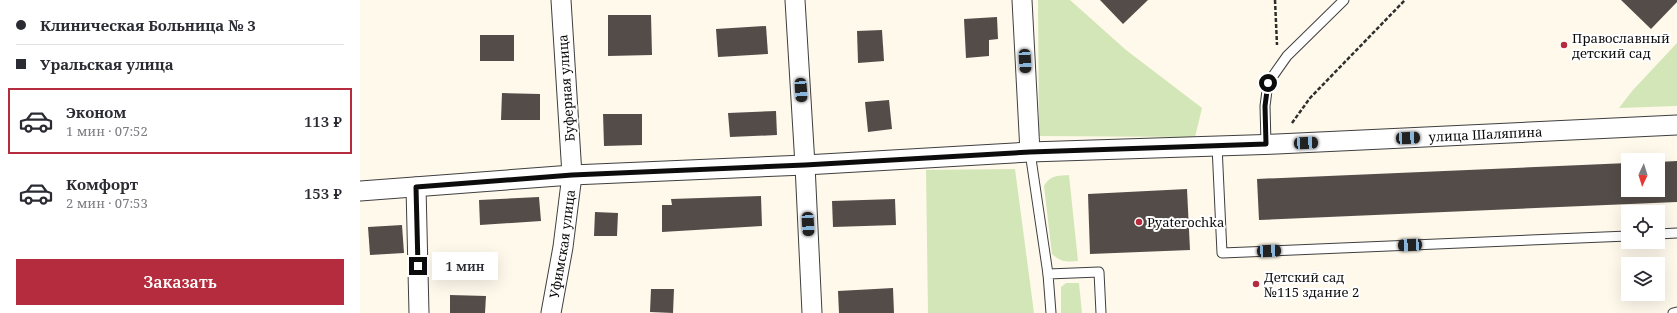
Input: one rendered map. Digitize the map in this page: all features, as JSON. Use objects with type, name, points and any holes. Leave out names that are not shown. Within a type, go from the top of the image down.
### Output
[{"type":"street","name":"Буферная улица","points":[[561,0],[572,175]]},
{"type":"street","points":[[795,0],[812,313]]},
{"type":"street","points":[[1022,0],[1030,152]]},
{"type":"street","name":"улица Шаляпина","points":[[360,191],[572,175],[805,165],[1030,152],[1271,144],[1677,125]]},
{"type":"street","name":"Уфимская улица","points":[[551,313],[563,247],[572,175]]},
{"type":"street","points":[[416,187],[419,313]]},
{"type":"lane","points":[[1271,144],[1265,106],[1268,83],[1287,56],[1344,0]]},
{"type":"lane","points":[[1217,146],[1222,253],[1621,236]]},
{"type":"lane","points":[[1030,152],[1048,274],[1051,313]]},
{"type":"lane","points":[[1665,234],[1677,234]]},
{"type":"lane","points":[[1048,274],[1099,272],[1102,313]]},
{"type":"lane","points":[[1673,313],[1677,312]]},
{"type":"path","points":[[1275,0],[1277,50],[1281,65]]},
{"type":"path","points":[[1271,144],[1310,98],[1405,0]]},
{"type":"green space","points":[[1038,0],[1070,0],[1126,50],[1202,108],[1195,137],[1039,136]]},
{"type":"green space","points":[[1677,43],[1677,106],[1619,108],[1633,90]]},
{"type":"green space","points":[[1015,169],[1034,313],[928,313],[926,170]]},
{"type":"green space","points":[[1069,175],[1078,261],[1064,261],[1058,259],[1052,254],[1044,186],[1046,182],[1052,178]]},
{"type":"green space","points":[[1066,283],[1079,283],[1082,313],[1061,313],[1061,287]]},
{"type":"building","points":[[1100,0],[1148,0],[1123,24]]},
{"type":"building","points":[[1621,0],[1677,0],[1677,2],[1651,29]]},
{"type":"building","points":[[608,15],[651,15],[652,55],[608,56]]},
{"type":"building","points":[[997,17],[998,39],[989,40],[989,56],[966,58],[964,19]]},
{"type":"building","points":[[766,26],[768,54],[718,57],[716,29]]},
{"type":"building","points":[[882,30],[884,61],[858,63],[857,31]]},
{"type":"building","points":[[480,35],[514,35],[514,61],[480,61]]},
{"type":"building","points":[[502,93],[540,94],[540,120],[501,120]]},
{"type":"building","points":[[889,100],[892,129],[868,132],[865,102]]},
{"type":"building","points":[[776,111],[777,135],[730,137],[728,113]]},
{"type":"building","points":[[603,114],[642,114],[642,145],[604,146]]},
{"type":"building","points":[[1677,161],[1677,202],[1259,220],[1257,179],[1621,163],[1621,197],[1665,197],[1665,162]]},
{"type":"building","name":"Pyaterochka","points":[[1187,189],[1190,250],[1090,254],[1088,194]]},
{"type":"building","points":[[761,196],[762,226],[662,232],[662,205],[672,205],[671,199]]},
{"type":"building","points":[[539,197],[541,221],[480,225],[479,200]]},
{"type":"building","points":[[895,199],[896,225],[833,227],[832,201]]},
{"type":"building","points":[[595,212],[618,213],[617,236],[594,236]]},
{"type":"building","points":[[402,225],[404,253],[370,255],[368,227]]},
{"type":"building","points":[[893,288],[894,313],[839,313],[838,291]]},
{"type":"building","points":[[651,289],[674,289],[673,313],[650,312]]},
{"type":"building","points":[[450,295],[486,296],[485,313],[450,313]]},
{"type":"place","name":"Православный детский сад","points":[[1564,45]]},
{"type":"place","name":"Pyaterochka","points":[[1139,222]]},
{"type":"place","name":"Детский сад №115 здание 2","points":[[1256,284]]},
{"type":"route","points":[[418,266],[416,187],[572,175],[805,165],[1030,152],[1266,144],[1265,106],[1268,83]]}]
